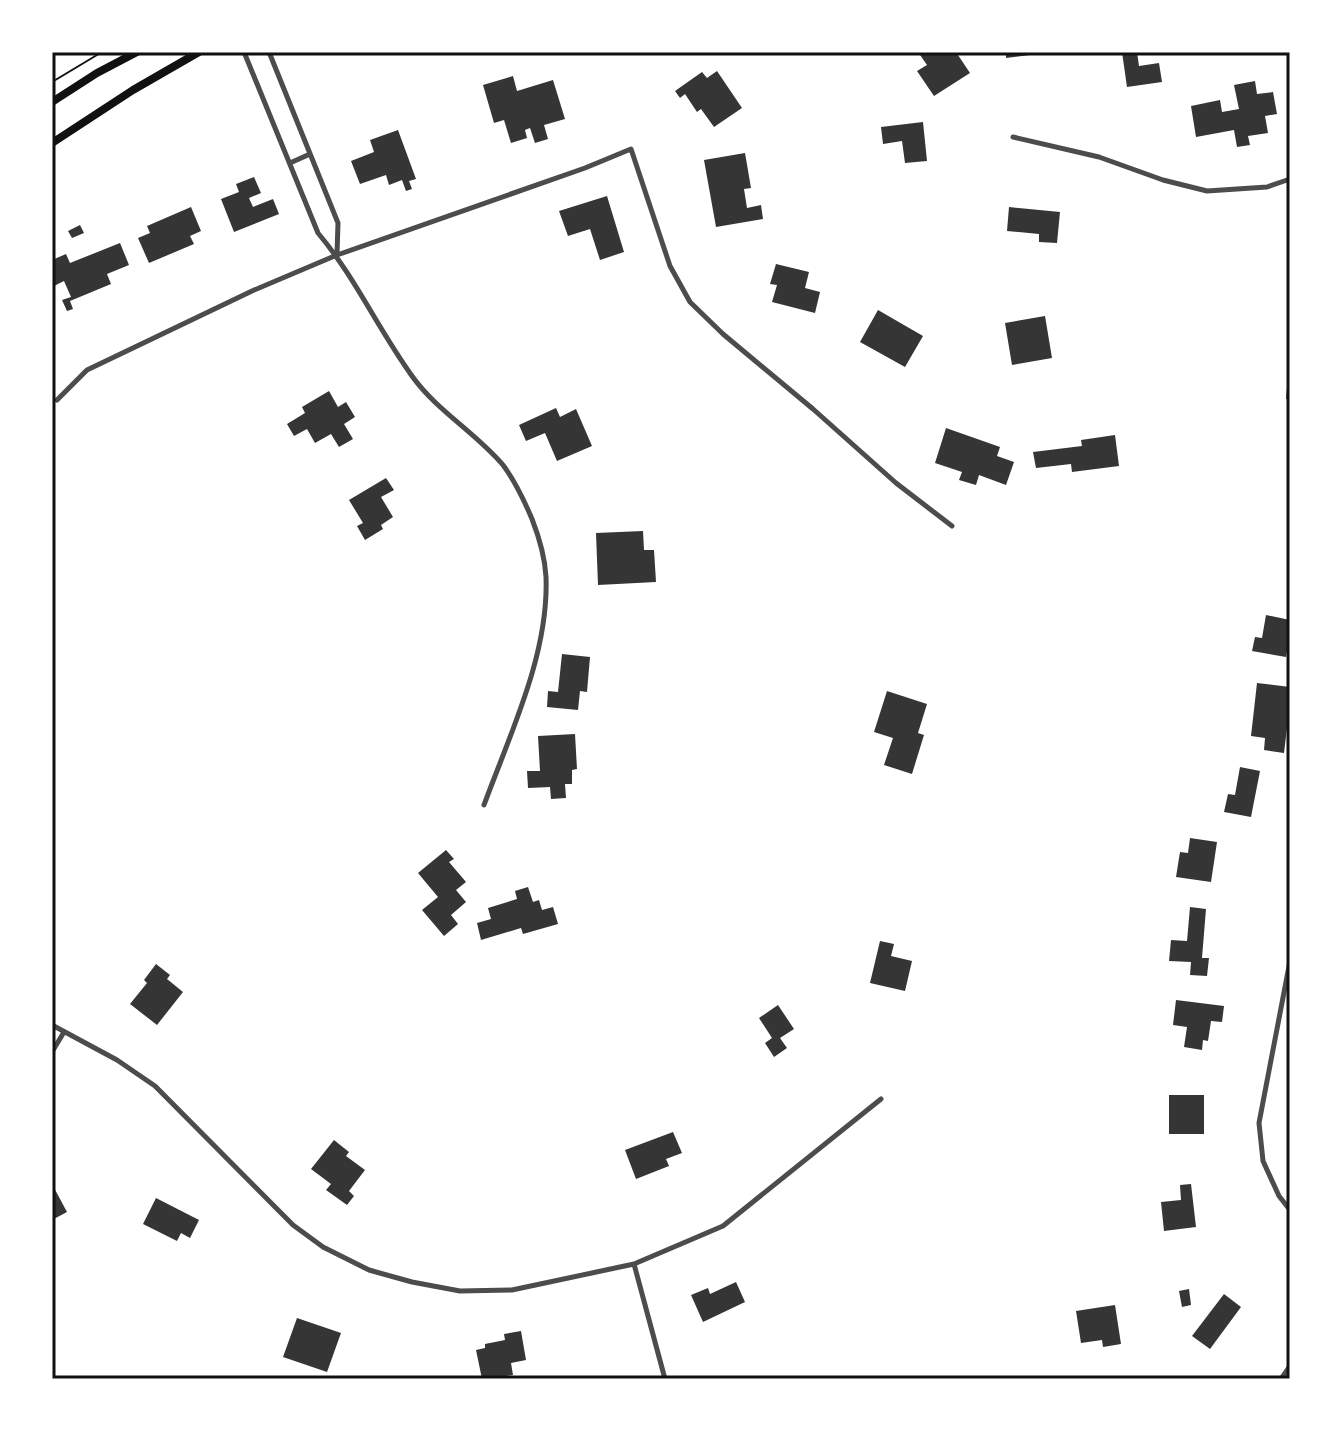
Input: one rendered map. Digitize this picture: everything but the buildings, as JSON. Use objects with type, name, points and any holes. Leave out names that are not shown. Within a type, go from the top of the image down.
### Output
[{"type":"main road","points":[[52,102],[137,52]]},
{"type":"main road","points":[[52,143],[133,90],[199,52]]},
{"type":"street","points":[[244,52],[318,233],[337,255],[412,377],[440,408],[480,441],[505,467],[525,501],[540,540],[546,575],[545,615],[537,655],[484,805]]},
{"type":"street","points":[[269,52],[338,223],[337,255]]},
{"type":"street","points":[[1013,137],[1099,157],[1151,177],[1207,191],[1267,187],[1290,179]]},
{"type":"street","points":[[57,400],[87,370],[252,291],[337,255],[631,149],[670,266],[690,302],[896,483],[952,526]]},
{"type":"street","points":[[290,163],[310,154]]},
{"type":"street","points":[[1290,961],[1259,1123],[1263,1161],[1279,1196],[1290,1210]]},
{"type":"street","points":[[52,1025],[117,1060],[155,1086],[293,1225],[323,1247],[369,1270],[460,1291],[512,1290],[634,1264],[723,1226],[881,1099]]},
{"type":"street","points":[[52,1052],[64,1032]]},
{"type":"street","points":[[634,1264],[665,1379]]},
{"type":"street","points":[[1281,1379],[1290,1366]]},
{"type":"path","points":[[52,82],[102,52]]}]
